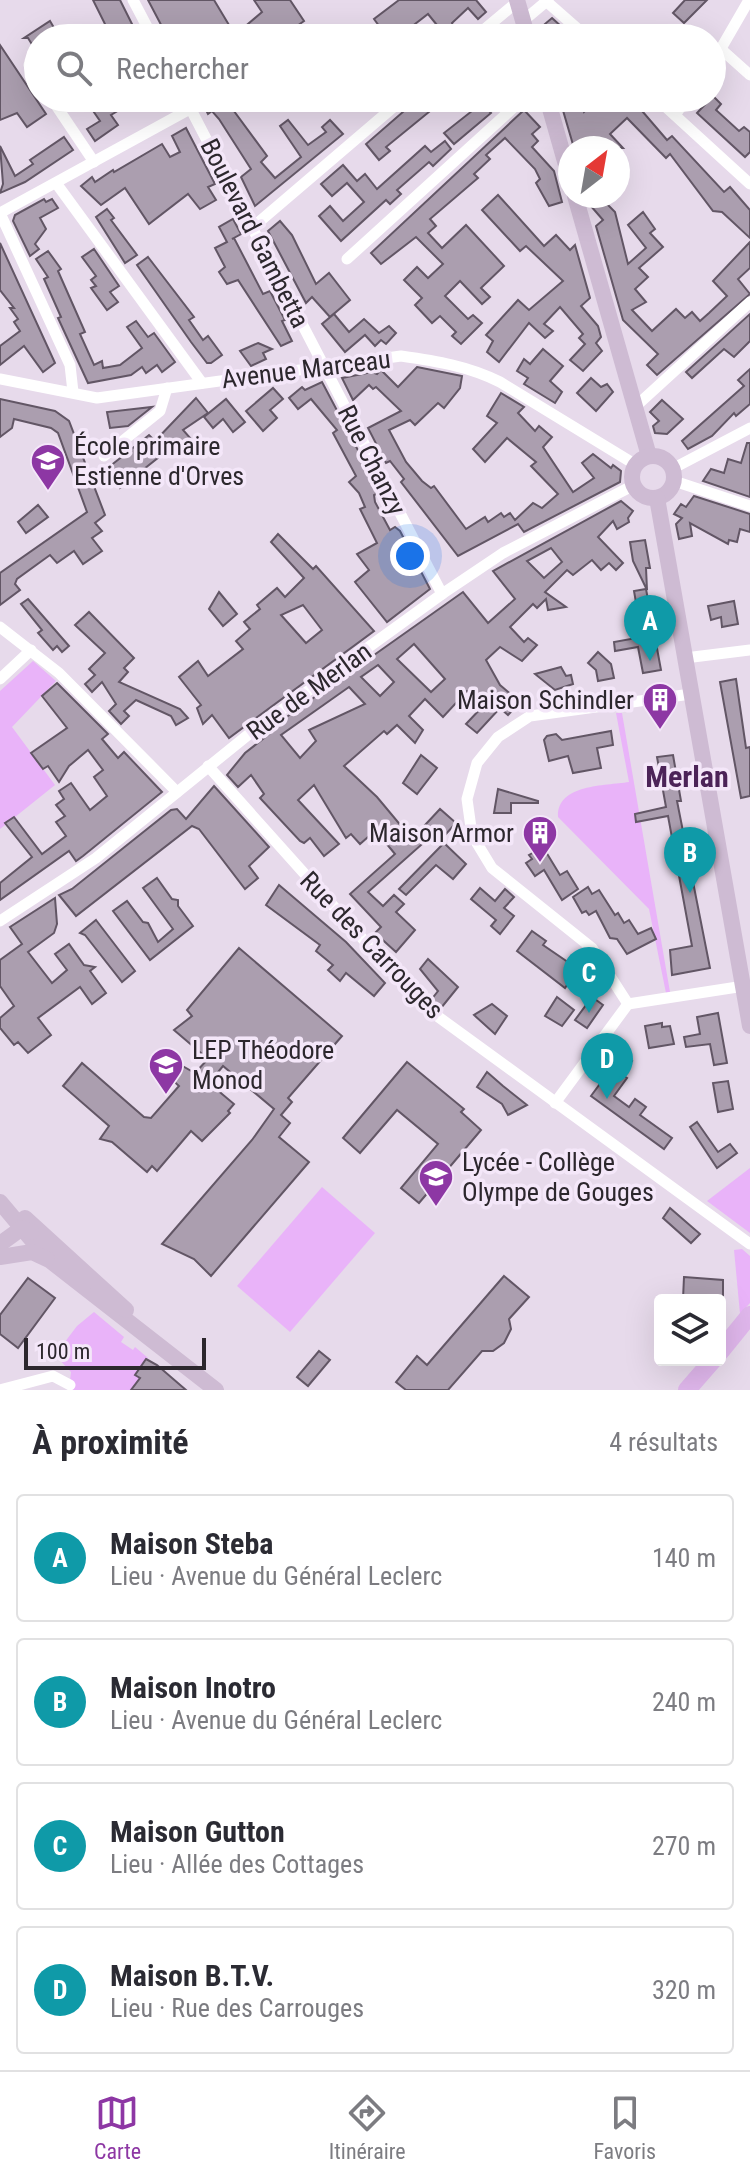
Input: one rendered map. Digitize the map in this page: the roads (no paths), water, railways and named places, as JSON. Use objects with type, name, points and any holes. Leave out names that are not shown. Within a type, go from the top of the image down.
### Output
[{"type":"main road","points":[[742,1337],[750,1315]]},
{"type":"main road","points":[[687,1390],[708,1366]]},
{"type":"street","points":[[133,0],[146,24]]},
{"type":"street","points":[[726,43],[749,0]]},
{"type":"street","points":[[490,24],[517,1],[524,24]]},
{"type":"street","points":[[523,21],[547,1],[572,24]]},
{"type":"street","points":[[726,54],[750,75]]},
{"type":"street","points":[[60,112],[94,162]]},
{"type":"street","points":[[73,392],[70,365],[0,213],[94,162],[174,112]]},
{"type":"street","name":"Boulevard Gambetta","points":[[193,112],[325,369]]},
{"type":"street","points":[[253,227],[388,112]]},
{"type":"street","points":[[347,259],[509,112]]},
{"type":"street","points":[[551,112],[558,137]]},
{"type":"street","points":[[672,112],[750,184]]},
{"type":"street","points":[[56,183],[202,383]]},
{"type":"street","points":[[578,208],[635,407],[642,460],[632,475],[634,485],[646,497],[657,498],[668,492],[673,475],[750,428]]},
{"type":"street","points":[[635,407],[750,302]]},
{"type":"street","name":"Avenue Marceau","points":[[0,379],[97,398],[325,369],[401,356],[479,371],[642,460]]},
{"type":"street","name":"Rue Chanzy","points":[[325,369],[442,594]]},
{"type":"street","points":[[104,456],[160,411],[167,388]]},
{"type":"street","points":[[642,460],[663,458],[673,475],[750,506]]},
{"type":"street","name":"Rue de Merlan","points":[[0,921],[96,858],[208,766],[442,594],[503,553],[634,485]]},
{"type":"street","points":[[657,498],[750,1026]]},
{"type":"street","points":[[0,627],[59,673],[177,792]]},
{"type":"street","points":[[0,679],[31,650]]},
{"type":"street","points":[[685,658],[750,650]]},
{"type":"street","points":[[628,1004],[592,948],[492,868],[472,835],[467,799],[477,763],[498,737],[530,716],[691,694]]},
{"type":"street","name":"Rue des Carrouges","points":[[208,766],[422,1005],[750,1244]]},
{"type":"street","points":[[555,1103],[628,1004],[744,986]]},
{"type":"street","points":[[0,1195],[20,1235],[107,1292],[161,1346]]},
{"type":"street","points":[[0,1202],[20,1235],[216,1390]]},
{"type":"street","points":[[0,1257],[20,1235]]},
{"type":"street","points":[[0,1390],[53,1376],[70,1385]]},
{"type":"place","name":"École primaire Estienne d'Orves","points":[[48,492]]},
{"type":"place","name":"Maison Steba","points":[[650,661]]},
{"type":"place","name":"Maison Schindler","points":[[660,731]]},
{"type":"place","name":"Maison Armor","points":[[540,864]]},
{"type":"place","name":"Maison Inotro","points":[[690,893]]},
{"type":"place","name":"Maison Gutton","points":[[589,1013]]},
{"type":"place","name":"LEP Théodore Monod","points":[[166,1096]]},
{"type":"place","name":"Maison B.T.V.","points":[[607,1099]]},
{"type":"place","name":"Lycée - Collège Olympe de Gouges","points":[[436,1208]]},
{"type":"district","name":"Merlan","points":[[687,776]]}]
